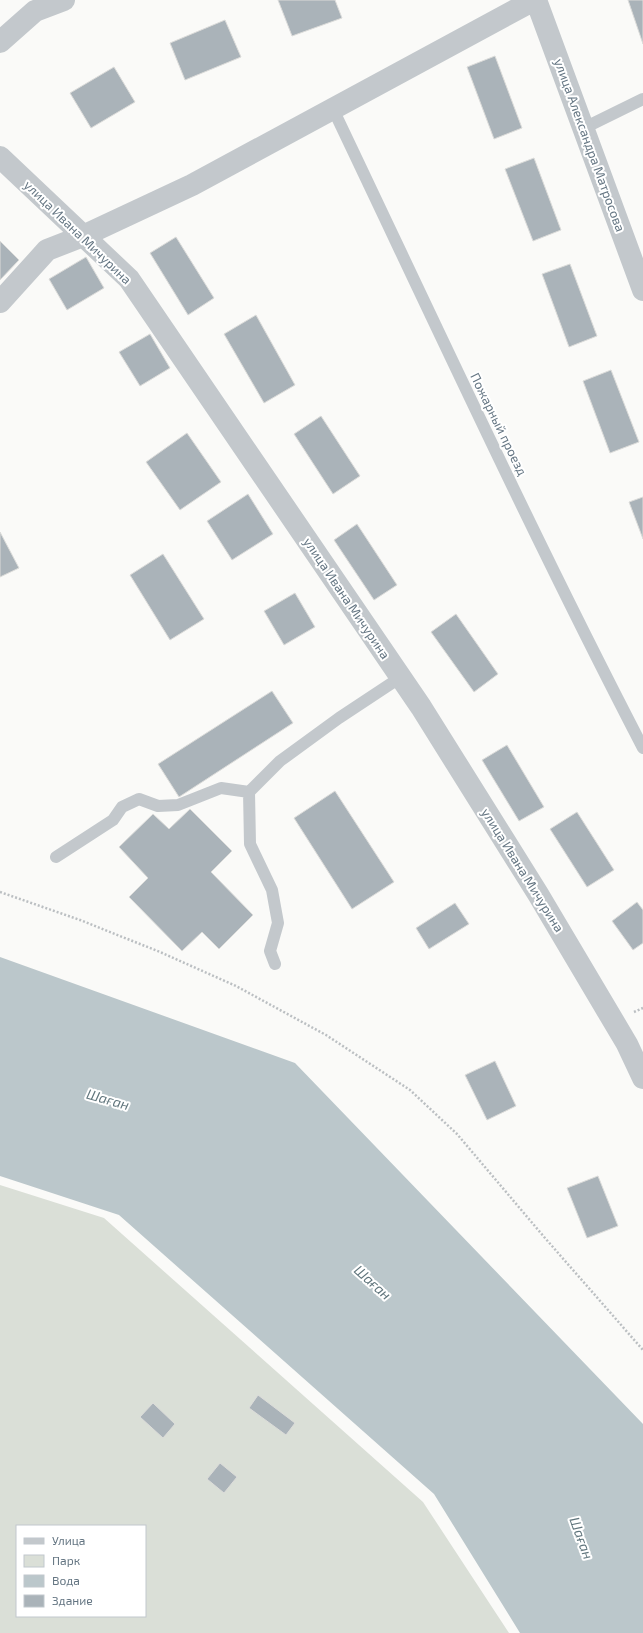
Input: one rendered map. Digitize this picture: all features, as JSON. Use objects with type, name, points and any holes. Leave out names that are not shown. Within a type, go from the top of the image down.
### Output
[{"type":"street","points":[[0,42],[32,5],[64,0]]},
{"type":"street","points":[[0,302],[47,250],[83,236],[192,185],[535,0]]},
{"type":"street","name":"улица Александра Матросова","points":[[535,0],[584,128],[643,290]]},
{"type":"street","name":"улица Ивана Мичурина","points":[[0,157],[129,279],[401,677],[538,894],[628,1044],[643,1078]]},
{"type":"lane","points":[[584,128],[643,99]]},
{"type":"lane","name":"Пожарный проезд","points":[[333,109],[495,450],[601,668],[643,748]]},
{"type":"lane","points":[[275,964],[270,951],[278,923],[272,890],[250,844],[249,792],[280,761],[339,718],[401,677]]},
{"type":"lane","points":[[56,857],[113,820],[122,807],[139,799],[158,806],[178,806],[221,788],[249,792]]},
{"type":"path","points":[[0,892],[160,952],[236,986],[326,1035],[410,1090],[457,1134],[643,1350]]},
{"type":"green space","points":[[0,1185],[104,1218],[423,1502],[509,1633],[0,1633]]},
{"type":"water","name":"Шаған","points":[[0,957],[295,1063],[643,1424],[643,1633],[520,1633],[434,1494],[119,1215],[0,1176]]},
{"type":"building","points":[[278,0],[335,0],[342,18],[292,36]]},
{"type":"building","points":[[628,0],[643,0],[643,44]]},
{"type":"building","points":[[225,20],[241,57],[185,80],[170,43]]},
{"type":"building","points":[[495,56],[522,128],[494,139],[467,67]]},
{"type":"building","points":[[114,67],[135,102],[91,128],[70,93]]},
{"type":"building","points":[[534,158],[561,230],[533,241],[505,169]]},
{"type":"building","points":[[176,237],[214,298],[188,315],[150,253]]},
{"type":"building","points":[[0,241],[19,260],[0,280]]},
{"type":"building","points":[[86,257],[104,288],[67,310],[49,279]]},
{"type":"building","points":[[570,264],[597,336],[569,347],[542,274]]},
{"type":"building","points":[[256,315],[295,385],[264,403],[224,334]]},
{"type":"building","points":[[150,334],[170,368],[140,386],[119,352]]},
{"type":"building","points":[[611,370],[639,442],[610,453],[583,381]]},
{"type":"building","points":[[321,416],[360,476],[333,494],[294,434]]},
{"type":"building","points":[[187,433],[221,482],[180,510],[146,462]]},
{"type":"building","points":[[248,494],[273,534],[232,560],[207,521]]},
{"type":"building","points":[[643,497],[643,539],[629,502]]},
{"type":"building","points":[[357,524],[397,585],[374,600],[334,540]]},
{"type":"building","points":[[0,532],[19,568],[0,577]]},
{"type":"building","points":[[163,554],[204,619],[170,640],[130,575]]},
{"type":"building","points":[[295,593],[315,627],[284,645],[264,611]]},
{"type":"building","points":[[456,614],[498,674],[474,692],[431,632]]},
{"type":"building","points":[[272,691],[293,723],[179,797],[158,764]]},
{"type":"building","points":[[507,745],[544,807],[519,821],[482,760]]},
{"type":"building","points":[[335,791],[394,882],[352,909],[294,818]]},
{"type":"building","points":[[190,809],[232,851],[211,872],[253,915],[219,949],[202,932],[182,951],[129,897],[148,878],[119,847],[153,814],[169,829]]},
{"type":"building","points":[[577,812],[614,870],[587,887],[550,829]]},
{"type":"building","points":[[637,902],[643,910],[643,943],[633,950],[612,921]]},
{"type":"building","points":[[455,903],[469,924],[429,949],[416,928]]},
{"type":"building","points":[[495,1061],[516,1106],[487,1120],[465,1075]]},
{"type":"building","points":[[598,1176],[618,1226],[587,1238],[567,1188]]},
{"type":"building","points":[[258,1395],[295,1423],[286,1435],[249,1408]]},
{"type":"building","points":[[153,1403],[175,1424],[163,1438],[140,1417]]},
{"type":"building","points":[[220,1463],[237,1477],[224,1493],[207,1479]]}]
